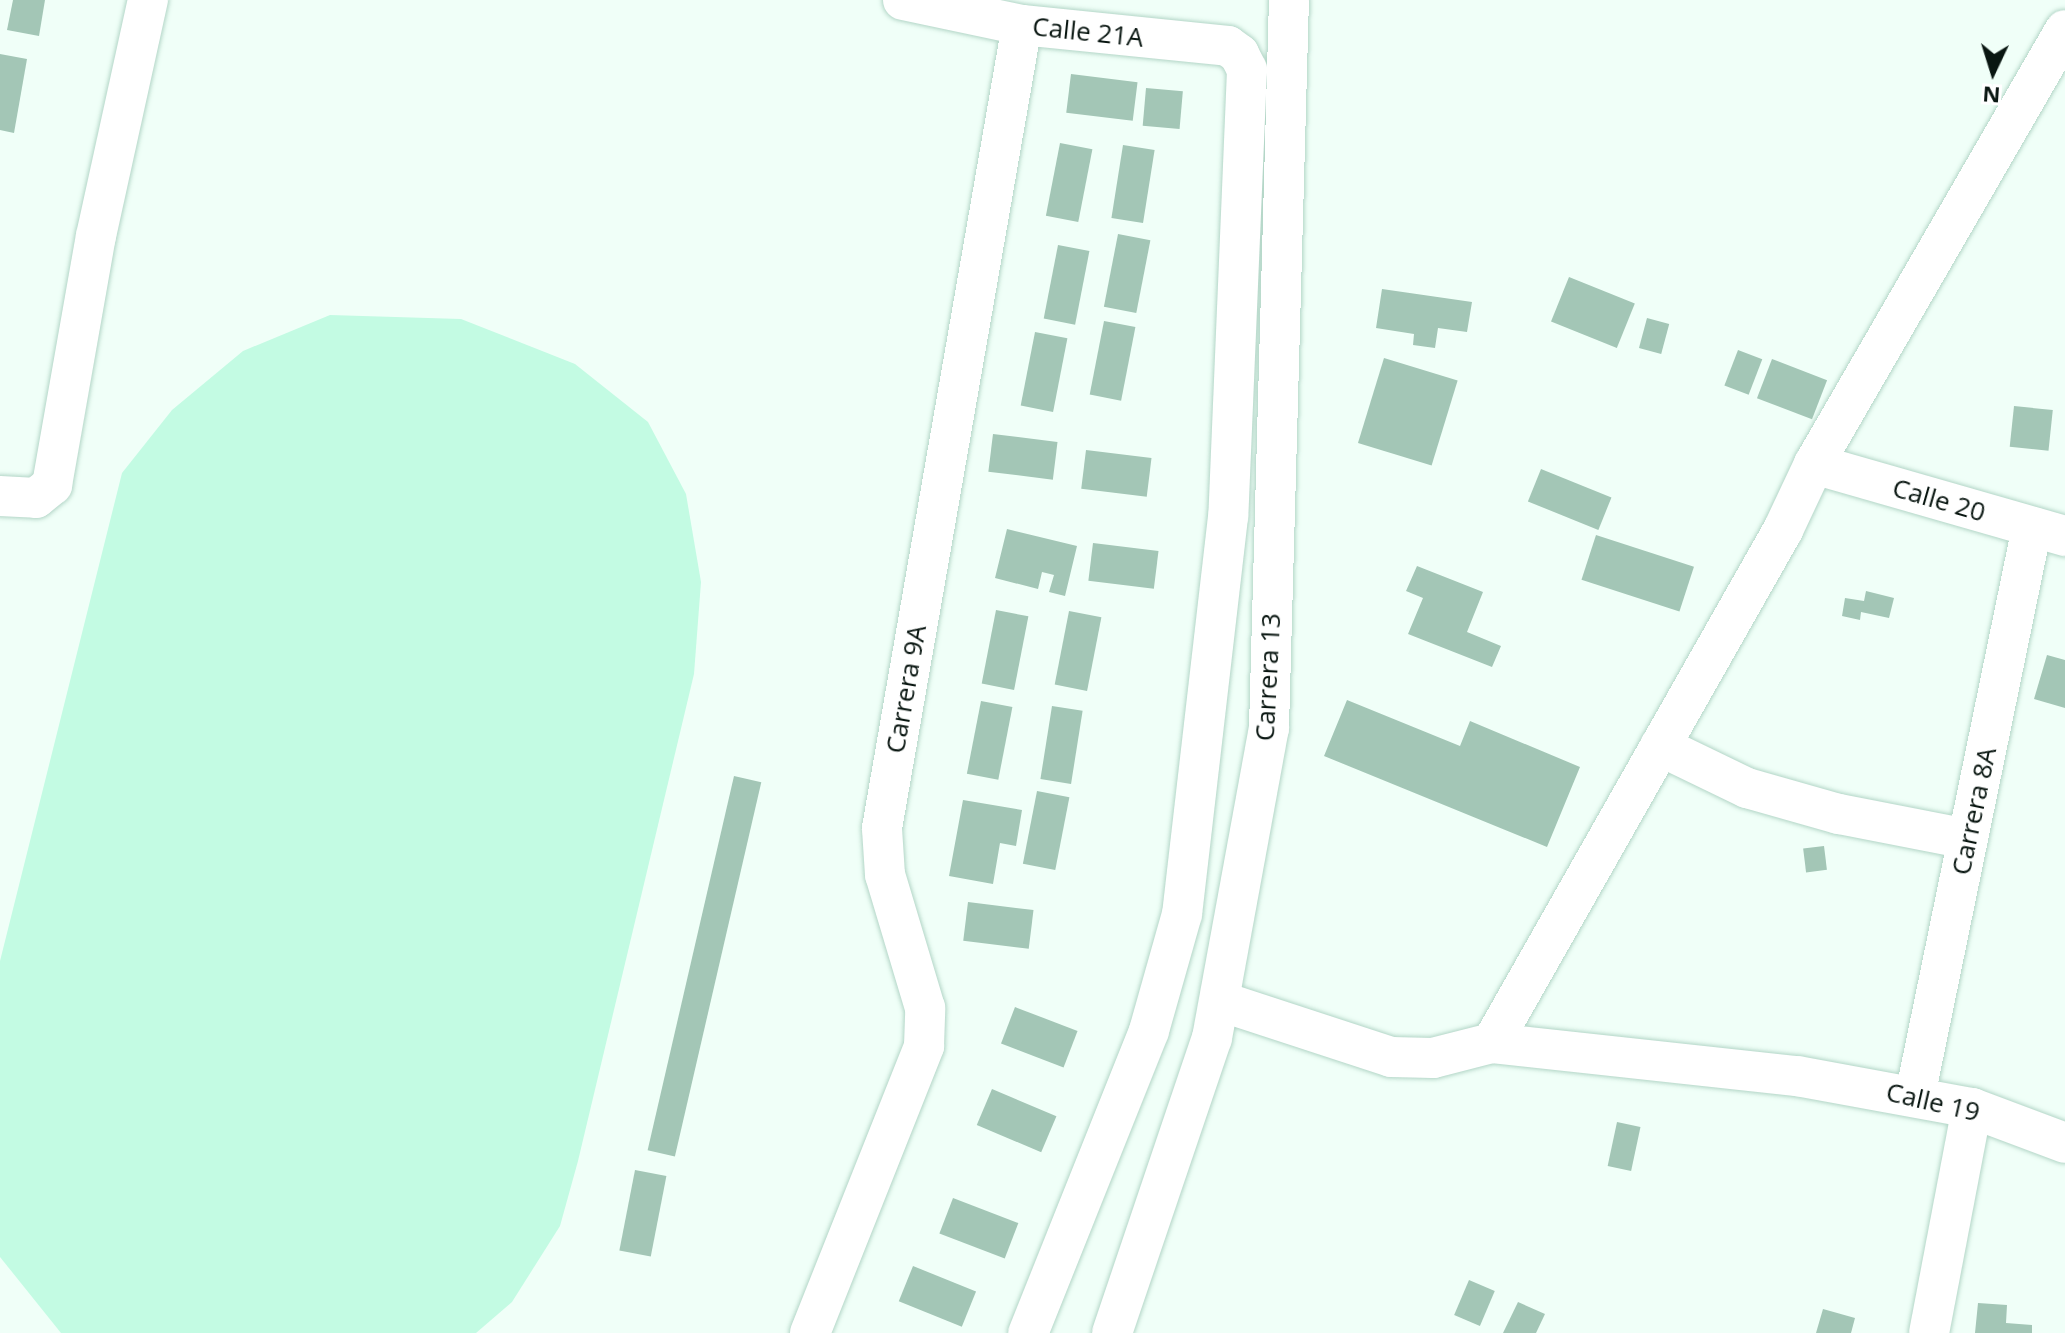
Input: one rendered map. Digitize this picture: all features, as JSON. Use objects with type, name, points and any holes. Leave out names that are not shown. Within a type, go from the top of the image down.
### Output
[{"type":"street","points":[[0,496],[36,498],[52,485],[96,236],[148,0]]},
{"type":"street","name":"Calle 21A","points":[[903,0],[1022,25],[1228,46],[1239,54],[1247,70],[1228,517],[1182,914],[1149,1031],[1028,1333]]},
{"type":"street","name":"Carrera 13","points":[[1112,1333],[1220,1001],[1269,728],[1289,0]]},
{"type":"street","name":"Carrera 9A","points":[[810,1333],[924,1046],[925,1008],[885,875],[882,828],[1022,25]]},
{"type":"street","points":[[1220,1001],[1391,1057],[1433,1058],[1492,1043],[1783,530],[1814,464],[2065,30]]},
{"type":"street","name":"Calle 20","points":[[1814,464],[2048,532]]},
{"type":"street","name":"Carrera 8A","points":[[1915,1096],[1968,839],[2048,532]]},
{"type":"street","points":[[1660,746],[1747,788],[1839,814],[1968,839]]},
{"type":"street","name":"Calle 19","points":[[1492,1043],[1797,1076],[1915,1096],[1972,1108],[2065,1143]]},
{"type":"street","points":[[1929,1333],[1972,1108]]},
{"type":"green space","points":[[330,315],[461,319],[575,364],[648,422],[686,494],[701,582],[694,674],[578,1161],[560,1226],[512,1302],[476,1333],[61,1333],[0,1257],[0,961],[122,473],[172,410],[243,351]]},
{"type":"building","points":[[13,0],[45,0],[39,36],[7,30]]},
{"type":"building","points":[[0,54],[27,59],[14,133],[0,130]]},
{"type":"building","points":[[1071,74],[1138,82],[1133,121],[1066,113]]},
{"type":"building","points":[[1146,88],[1183,91],[1180,129],[1143,126]]},
{"type":"building","points":[[1060,143],[1092,149],[1078,222],[1046,216]]},
{"type":"building","points":[[1123,145],[1155,150],[1143,223],[1111,218]]},
{"type":"building","points":[[1118,234],[1150,240],[1136,313],[1104,307]]},
{"type":"building","points":[[1058,245],[1089,251],[1075,325],[1044,319]]},
{"type":"building","points":[[1569,277],[1635,304],[1617,348],[1551,322]]},
{"type":"building","points":[[1382,289],[1472,302],[1467,332],[1438,328],[1435,348],[1413,345],[1414,334],[1376,328]]},
{"type":"building","points":[[1647,318],[1669,324],[1661,354],[1639,348]]},
{"type":"building","points":[[1104,321],[1135,327],[1121,401],[1090,395]]},
{"type":"building","points":[[1035,332],[1067,338],[1053,412],[1021,406]]},
{"type":"building","points":[[1738,350],[1762,359],[1749,395],[1724,385]]},
{"type":"building","points":[[1384,358],[1458,381],[1432,466],[1358,443]]},
{"type":"building","points":[[1772,359],[1827,380],[1812,419],[1757,398]]},
{"type":"building","points":[[2014,406],[2053,410],[2049,451],[2010,447]]},
{"type":"building","points":[[993,434],[1058,442],[1053,480],[988,472]]},
{"type":"building","points":[[1086,450],[1152,458],[1147,497],[1081,489]]},
{"type":"building","points":[[1541,469],[1611,497],[1598,530],[1528,501]]},
{"type":"building","points":[[1007,529],[1077,546],[1065,596],[1049,592],[1054,575],[1042,572],[1038,589],[995,578]]},
{"type":"building","points":[[1596,535],[1694,567],[1679,612],[1581,580]]},
{"type":"building","points":[[1093,543],[1159,551],[1154,589],[1088,581]]},
{"type":"building","points":[[1417,566],[1483,592],[1467,632],[1501,646],[1492,667],[1408,634],[1423,598],[1406,591]]},
{"type":"building","points":[[1866,591],[1894,598],[1889,618],[1861,612],[1860,620],[1842,616],[1845,598],[1864,601]]},
{"type":"building","points":[[996,610],[1028,616],[1014,690],[982,684]]},
{"type":"building","points":[[1069,611],[1101,617],[1087,691],[1055,685]]},
{"type":"building","points":[[2047,655],[2065,660],[2065,708],[2034,699]]},
{"type":"building","points":[[1347,700],[1460,746],[1470,721],[1580,767],[1547,847],[1324,756]]},
{"type":"building","points":[[981,701],[1012,707],[998,780],[967,774]]},
{"type":"building","points":[[1052,706],[1083,711],[1071,784],[1040,779]]},
{"type":"building","points":[[734,776],[761,782],[675,1156],[648,1150]]},
{"type":"building","points":[[1037,791],[1069,797],[1055,870],[1023,864]]},
{"type":"building","points":[[963,800],[1022,810],[1016,846],[1000,843],[993,884],[949,876]]},
{"type":"building","points":[[1824,846],[1827,870],[1806,872],[1803,849]]},
{"type":"building","points":[[968,902],[1034,910],[1029,949],[963,941]]},
{"type":"building","points":[[1015,1007],[1078,1031],[1064,1067],[1001,1043]]},
{"type":"building","points":[[992,1089],[1056,1116],[1041,1152],[977,1125]]},
{"type":"building","points":[[1617,1122],[1640,1127],[1631,1171],[1608,1166]]},
{"type":"building","points":[[635,1170],[666,1176],[651,1257],[619,1250]]},
{"type":"building","points":[[953,1198],[1018,1223],[1005,1259],[939,1233]]},
{"type":"building","points":[[913,1266],[976,1291],[962,1327],[899,1301]]},
{"type":"building","points":[[1469,1280],[1495,1291],[1480,1326],[1454,1315]]},
{"type":"building","points":[[1518,1302],[1545,1314],[1536,1333],[1503,1333]]},
{"type":"building","points":[[1978,1303],[2007,1305],[2006,1323],[2032,1325],[2032,1333],[1975,1333]]},
{"type":"building","points":[[1823,1309],[1855,1318],[1851,1333],[1816,1333]]}]
